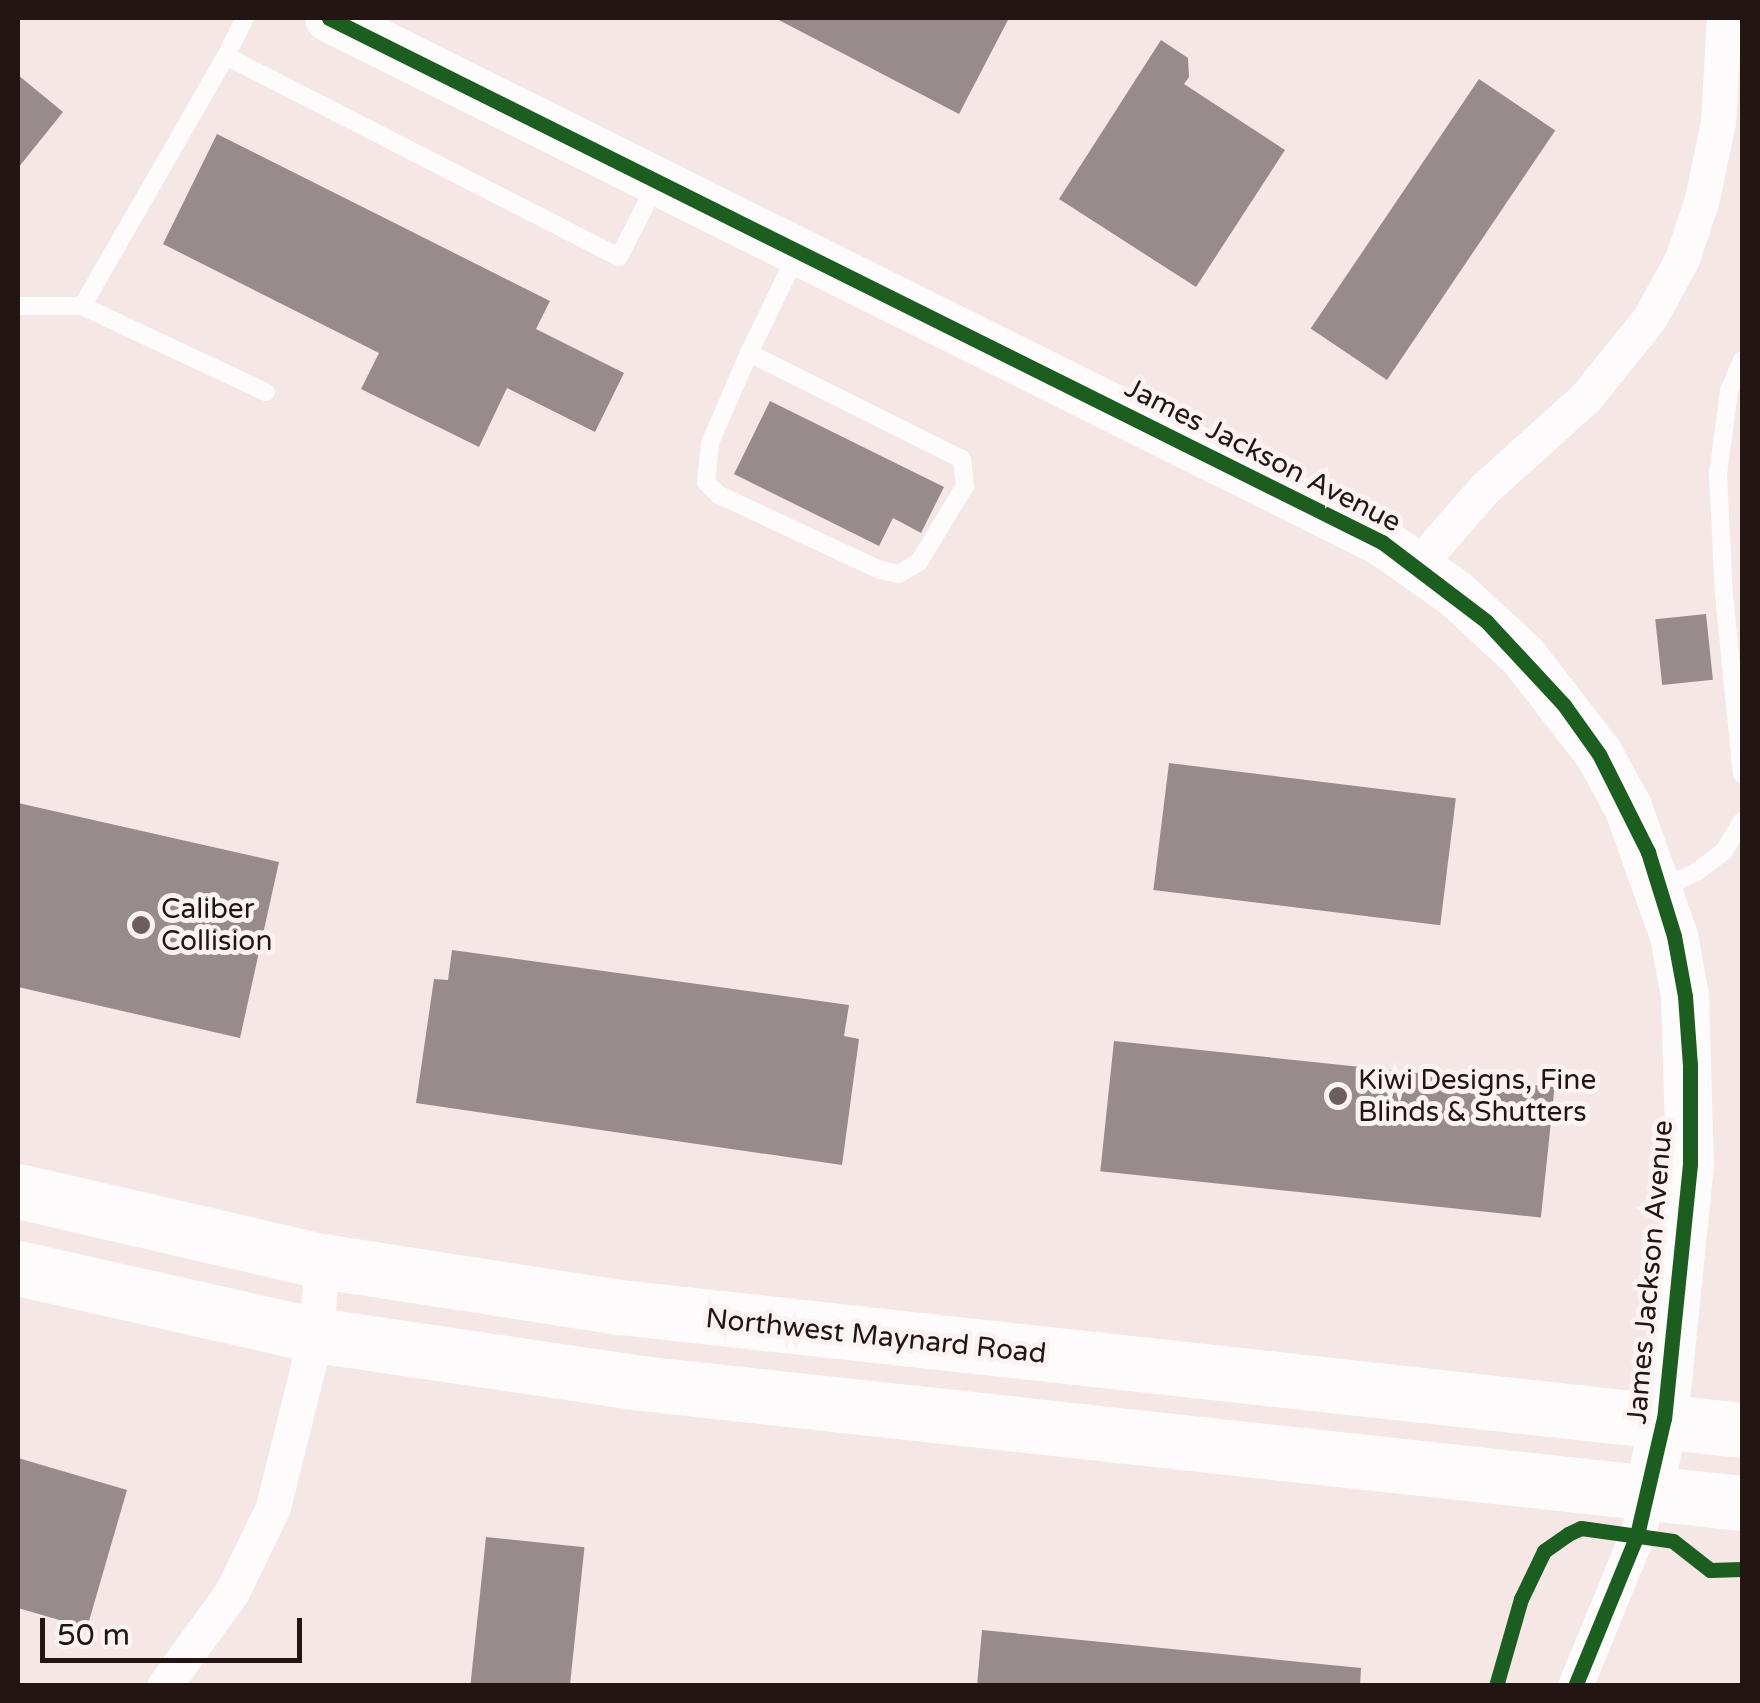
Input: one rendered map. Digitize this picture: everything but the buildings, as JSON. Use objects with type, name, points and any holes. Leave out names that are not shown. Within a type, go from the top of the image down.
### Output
[{"type":"main road","name":"Northwest Maynard Road","points":[[18,1192],[322,1260],[620,1307],[1664,1418],[1742,1430]]},
{"type":"main road","points":[[18,1268],[316,1334],[641,1383],[1742,1504]]},
{"type":"street","name":"James Jackson Avenue","points":[[330,18],[1293,496],[1417,566],[1486,621],[1564,704],[1628,807],[1660,888],[1686,996],[1690,1164],[1664,1418],[1649,1494]]},
{"type":"street","points":[[1417,566],[1484,489],[1586,397],[1649,319],[1682,259],[1702,198],[1718,122],[1724,18]]},
{"type":"street","points":[[164,1686],[232,1592],[273,1508],[316,1334],[322,1260]]},
{"type":"street","points":[[1575,1686],[1637,1536],[1649,1494]]},
{"type":"lane","points":[[82,306],[245,18]]},
{"type":"lane","points":[[226,56],[618,256],[657,182]]},
{"type":"lane","points":[[749,354],[962,459],[965,486],[919,562],[899,574],[880,570],[719,495],[706,482],[710,444],[749,354],[798,252]]},
{"type":"lane","points":[[18,306],[82,306],[266,392]]},
{"type":"lane","points":[[1742,360],[1729,390],[1718,474],[1724,595],[1742,774]]},
{"type":"lane","points":[[1660,888],[1696,873],[1724,851],[1742,822]]},
{"type":"cycle path","points":[[329,18],[1382,542],[1486,621],[1564,705],[1599,754],[1648,852],[1674,936],[1685,996],[1690,1065],[1690,1164],[1664,1418],[1637,1535],[1575,1686]]},
{"type":"cycle path","points":[[1496,1686],[1521,1599],[1544,1551],[1568,1534],[1581,1528],[1673,1541],[1710,1570],[1742,1569]]},
{"type":"place","name":"Caliber Collision","points":[[141,925]]},
{"type":"place","name":"Kiwi Designs, Fine Blinds & Shutters","points":[[1338,1096]]}]
